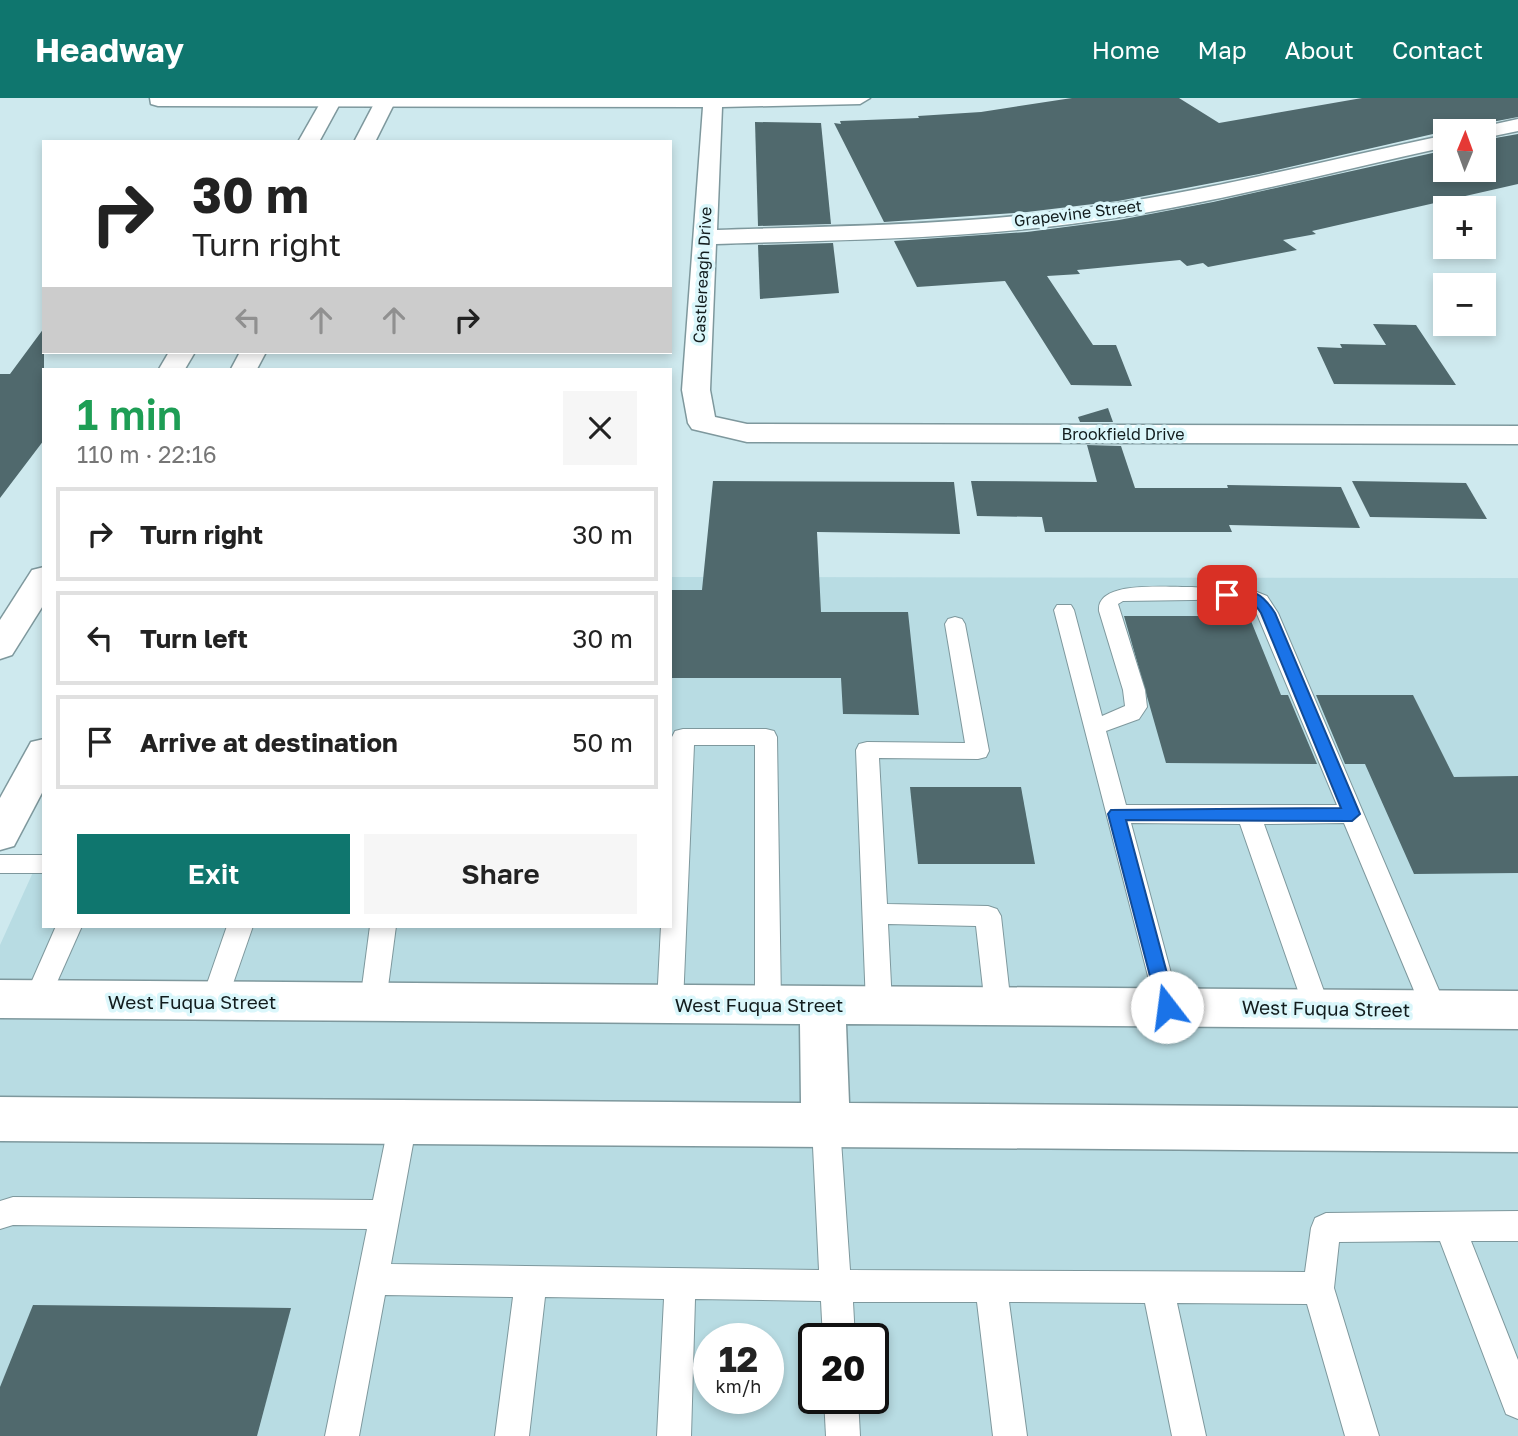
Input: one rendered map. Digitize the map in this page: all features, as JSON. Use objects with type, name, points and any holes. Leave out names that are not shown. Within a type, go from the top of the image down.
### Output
[{"type":"street","points":[[158,100],[860,98]]},
{"type":"street","points":[[309,140],[333,99]]},
{"type":"street","points":[[364,140],[386,99]]},
{"type":"street","name":"Castlereagh Drive","points":[[713,99],[696,390],[702,423],[729,429]]},
{"type":"street","points":[[1496,130],[1518,125]]},
{"type":"street","name":"Grapevine Street","points":[[704,237],[895,231],[1071,217],[1166,201],[1433,144]]},
{"type":"street","name":"Brookfield Drive","points":[[729,429],[747,433],[1518,435]]},
{"type":"street","points":[[0,647],[42,580]]},
{"type":"street","points":[[0,835],[41,762]]},
{"type":"street","name":"West Fuqua Street","points":[[19,999],[1518,1010]]},
{"type":"street","points":[[822,1005],[826,1126]]},
{"type":"street","points":[[0,1119],[1518,1130]]},
{"type":"lane","points":[[1094,727],[1131,714],[1136,707],[1109,611],[1108,602],[1112,598],[1119,595],[1251,596],[1259,600],[1268,613],[1434,1009]]},
{"type":"lane","points":[[1064,610],[1167,1007]]},
{"type":"lane","points":[[879,1005],[867,750],[978,751],[956,624]]},
{"type":"lane","points":[[670,1003],[683,737],[766,737],[768,1004]]},
{"type":"lane","points":[[1116,814],[1352,814]]},
{"type":"lane","points":[[1249,816],[1317,1008]]},
{"type":"lane","points":[[0,864],[42,864]]},
{"type":"lane","points":[[875,914],[988,916],[998,1006]]},
{"type":"lane","points":[[19,999],[68,928]]},
{"type":"lane","points":[[214,1001],[239,928]]},
{"type":"lane","points":[[373,1002],[383,928]]},
{"type":"lane","points":[[342,1436],[403,1122]]},
{"type":"lane","points":[[826,1126],[838,1323]]},
{"type":"lane","points":[[0,1215],[13,1211],[385,1215]]},
{"type":"lane","points":[[1362,1436],[1318,1288],[1325,1228],[1518,1226]]},
{"type":"lane","points":[[1450,1227],[1518,1402]]},
{"type":"lane","points":[[373,1279],[837,1286],[1318,1288]]},
{"type":"lane","points":[[512,1436],[531,1280]]},
{"type":"lane","points":[[674,1436],[680,1283]]},
{"type":"lane","points":[[991,1286],[1010,1436]]},
{"type":"lane","points":[[1158,1287],[1189,1436]]},
{"type":"lane","points":[[842,1414],[843,1436]]},
{"type":"shaded area","points":[[672,577],[1518,578],[1518,1436],[0,1436],[0,945],[42,852],[42,928],[672,928]]},
{"type":"building","points":[[1072,98],[1179,98],[1219,123],[1362,98],[1518,98],[1518,117],[1496,121],[1496,119],[1433,119],[1433,134],[1259,174],[1118,201],[1027,212],[884,222],[834,123],[981,112]]},
{"type":"building","points":[[755,122],[821,123],[831,224],[758,226]]},
{"type":"building","points":[[1518,134],[1518,184],[1465,196],[1433,196],[1433,203],[1283,240],[1297,250],[1208,267],[1203,263],[1187,266],[1180,260],[1077,270],[1080,274],[1047,276],[1093,345],[1116,345],[1132,386],[1071,385],[1005,281],[917,287],[894,241],[1027,232],[1119,220],[1433,153],[1433,182],[1496,182],[1496,138]]},
{"type":"building","points":[[833,243],[839,293],[760,299],[758,245]]},
{"type":"building","points":[[1373,324],[1416,325],[1456,385],[1334,384],[1317,347],[1342,348],[1340,344],[1386,345]]},
{"type":"building","points":[[42,331],[42,443],[0,498],[0,374],[10,374]]},
{"type":"building","points":[[1108,408],[1113,422],[1080,422],[1078,417]]},
{"type":"building","points":[[1087,445],[1121,446],[1135,488],[1228,488],[1227,485],[1341,487],[1360,528],[1229,525],[1232,532],[1045,532],[1042,517],[977,516],[971,481],[1097,482]]},
{"type":"building","points":[[713,481],[954,482],[960,534],[817,532],[821,612],[908,612],[919,715],[843,714],[841,678],[672,678],[672,590],[702,590]]},
{"type":"building","points":[[1352,481],[1466,483],[1487,519],[1370,517]]},
{"type":"building","points":[[1124,616],[1249,616],[1281,695],[1288,695],[1317,764],[1166,763]]},
{"type":"building","points":[[1316,695],[1413,695],[1454,777],[1518,776],[1518,873],[1414,874],[1365,764],[1345,764]]},
{"type":"building","points":[[910,787],[1021,787],[1035,864],[918,864]]},
{"type":"building","points":[[33,1305],[291,1308],[257,1436],[0,1436],[0,1387]]},
{"type":"route","points":[[1167,1007],[1116,814],[1352,814],[1268,613],[1259,600],[1251,596],[1227,595]]}]
